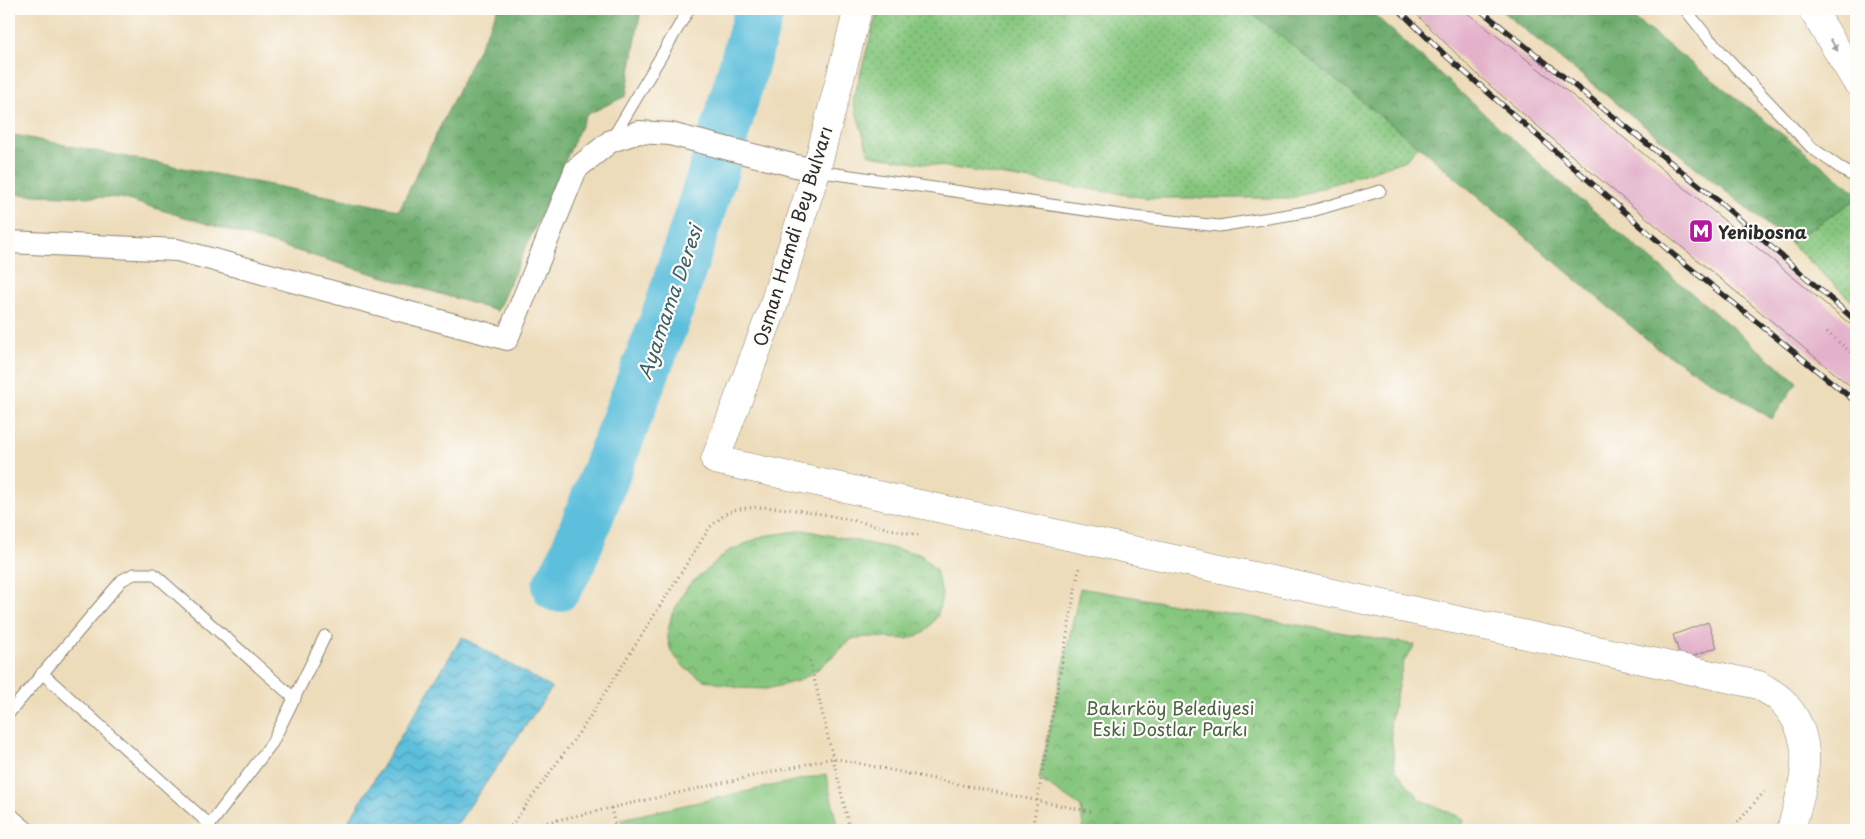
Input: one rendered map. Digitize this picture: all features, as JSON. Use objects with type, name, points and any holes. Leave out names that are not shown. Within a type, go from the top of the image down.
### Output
[{"type":"street","name":"Osman Hamdi Bey Bulvarı","points":[[858,9],[816,171],[772,310],[715,460],[1759,685],[1781,699],[1796,721],[1805,747],[1806,774],[1791,830]]},
{"type":"street","points":[[1812,9],[1856,81]]},
{"type":"street","points":[[9,242],[177,250],[507,339],[576,169],[611,141],[639,132],[670,134],[816,171]]},
{"type":"lane","points":[[611,141],[689,9]]},
{"type":"lane","points":[[1685,9],[1709,39],[1812,148],[1849,174],[1856,175]]},
{"type":"lane","points":[[816,171],[1134,218],[1219,226],[1312,211],[1380,191]]},
{"type":"lane","points":[[9,712],[122,580],[134,574],[154,574],[295,699]]},
{"type":"lane","points":[[42,673],[208,828],[272,743],[325,636]]},
{"type":"lane","points":[[9,812],[30,830]]},
{"type":"path","points":[[1826,332],[1856,357]]},
{"type":"path","points":[[508,830],[586,723],[710,527]]},
{"type":"path","points":[[1032,830],[1079,568]]},
{"type":"path","points":[[810,661],[850,830]]},
{"type":"path","points":[[513,830],[833,758],[1092,812]]},
{"type":"path","points":[[1731,830],[1764,792]]},
{"type":"path","points":[[611,808],[616,830]]},
{"type":"green space","points":[[498,9],[641,9],[626,96],[586,115],[497,311],[121,198],[9,194],[9,134],[399,210]]},
{"type":"green space","points":[[878,9],[1247,9],[1418,146],[1406,160],[1292,198],[1147,198],[869,155],[853,101]]},
{"type":"green space","points":[[1247,9],[1368,9],[1569,190],[1797,382],[1772,419],[1657,348],[1418,146]]},
{"type":"green space","points":[[1499,9],[1622,9],[1856,192],[1856,199],[1790,243]]},
{"type":"green space","points":[[1856,199],[1856,305],[1790,243]]},
{"type":"green space","points":[[804,530],[920,554],[936,570],[942,594],[938,615],[924,633],[907,639],[867,637],[852,639],[817,670],[798,681],[767,689],[739,688],[704,680],[686,669],[671,652],[667,634],[672,614],[688,586],[727,552],[763,536]]},
{"type":"green space","name":"Bakırköy Belediyesi Eski Dostlar Parkı","points":[[1080,588],[1415,645],[1403,663],[1390,723],[1395,769],[1419,799],[1464,819],[1460,830],[1083,830],[1081,807],[1039,779]]},
{"type":"green space","points":[[826,774],[838,830],[623,830],[621,819]]},
{"type":"water","points":[[462,637],[552,688],[453,830],[343,830]]},
{"type":"building","points":[[1411,9],[1462,9],[1572,95],[1856,329],[1856,391],[1590,171],[1479,76]]},
{"type":"building","points":[[1708,622],[1717,647],[1682,660],[1673,635]]},
{"type":"waterway","name":"Ayamama Deresi","points":[[557,587],[571,562],[666,317],[713,172],[760,9]]},
{"type":"railway","points":[[1398,9],[1444,54],[1675,256],[1856,402]]},
{"type":"railway","points":[[1479,9],[1715,198],[1856,321]]},
{"type":"place","name":"Yenibosna","points":[[1701,231]]}]
